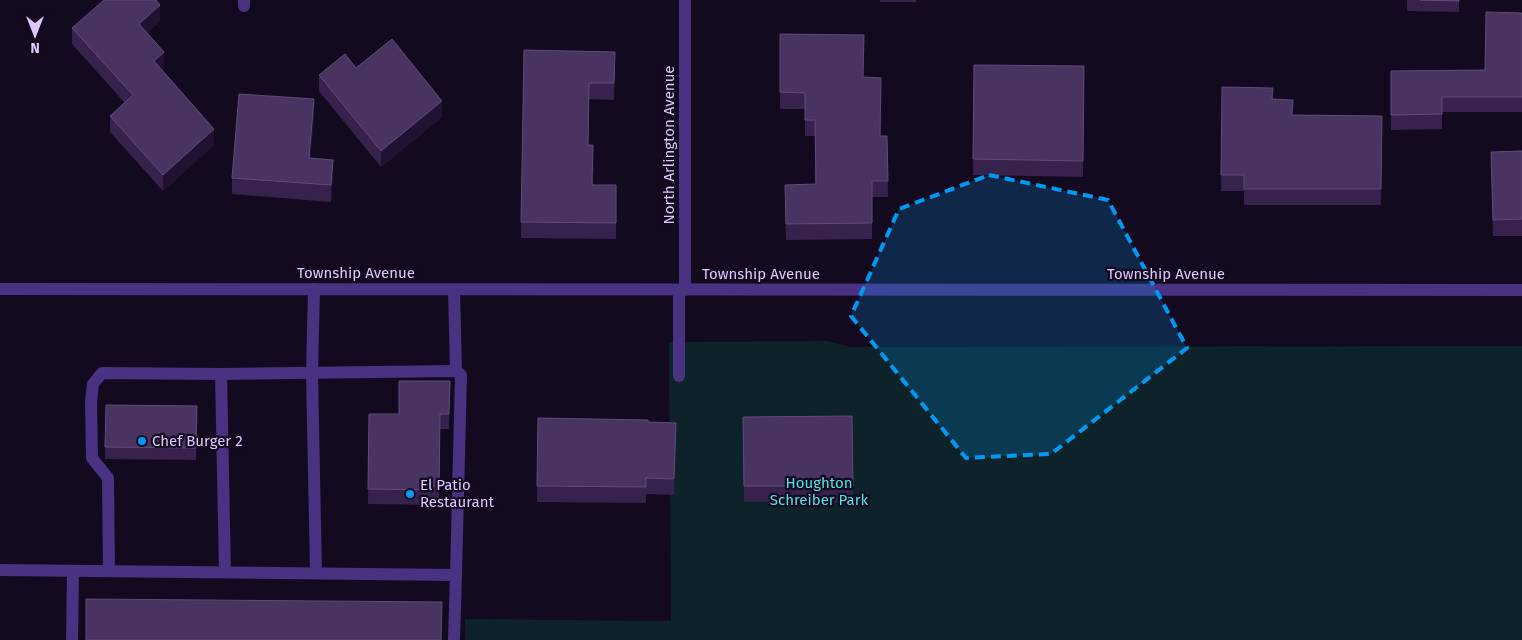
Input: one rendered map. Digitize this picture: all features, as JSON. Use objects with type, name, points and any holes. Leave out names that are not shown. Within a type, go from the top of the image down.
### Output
[{"type":"street","name":"North Arlington Avenue","points":[[679,376],[682,290],[685,0]]},
{"type":"street","name":"Township Avenue","points":[[0,289],[1522,290]]},
{"type":"street","points":[[314,289],[312,373],[316,574]]},
{"type":"street","points":[[454,290],[456,371]]},
{"type":"street","points":[[109,571],[108,478],[92,458],[91,402],[93,384],[102,373],[221,374],[456,371],[461,375],[454,640]]},
{"type":"street","points":[[221,374],[225,572]]},
{"type":"street","points":[[0,570],[456,574]]},
{"type":"street","points":[[72,640],[73,571]]},
{"type":"highlighted area","points":[[989,175],[1108,200],[1187,348],[1051,454],[966,458],[851,316],[899,209]]},
{"type":"green space","name":"Houghton Schreiber Park","points":[[828,341],[851,347],[1522,346],[1522,640],[465,640],[465,619],[671,621],[669,342]]},
{"type":"building","points":[[104,0],[156,0],[160,5],[139,24],[164,52],[154,61],[214,129],[163,175],[110,116],[133,95],[72,28]]},
{"type":"building","points":[[1420,0],[1459,0],[1459,1]]},
{"type":"building","points":[[1486,12],[1522,13],[1522,97],[1442,97],[1442,114],[1391,115],[1391,71],[1485,70]]},
{"type":"building","points":[[780,34],[864,35],[863,77],[881,78],[880,136],[887,136],[888,181],[872,181],[872,223],[786,224],[785,185],[816,184],[815,120],[805,120],[805,93],[780,92]]},
{"type":"building","points":[[392,39],[442,101],[381,151],[319,75],[345,54],[356,68]]},
{"type":"building","points":[[524,50],[615,52],[614,83],[589,83],[588,145],[593,145],[592,185],[616,185],[616,223],[521,222]]},
{"type":"building","points":[[974,65],[1084,66],[1083,161],[973,159]]},
{"type":"building","points":[[1222,87],[1273,88],[1272,99],[1293,100],[1292,115],[1382,116],[1381,189],[1244,189],[1244,175],[1221,175]]},
{"type":"building","points":[[239,94],[314,99],[309,158],[333,160],[331,185],[232,178]]},
{"type":"building","points":[[1522,151],[1522,219],[1493,220],[1491,152]]},
{"type":"building","points":[[399,381],[450,381],[449,414],[440,414],[439,490],[368,489],[369,414],[399,414]]},
{"type":"building","points":[[106,405],[197,406],[196,448],[105,447]]},
{"type":"building","points":[[852,416],[853,486],[744,486],[743,417]]},
{"type":"building","points":[[538,418],[648,420],[648,422],[676,423],[674,479],[646,478],[646,487],[537,486]]},
{"type":"building","points":[[86,599],[442,602],[441,640],[86,640]]},
{"type":"place","name":"Chef Burger 2","points":[[142,441]]},
{"type":"place","name":"El Patio Restaurant","points":[[410,494]]}]
